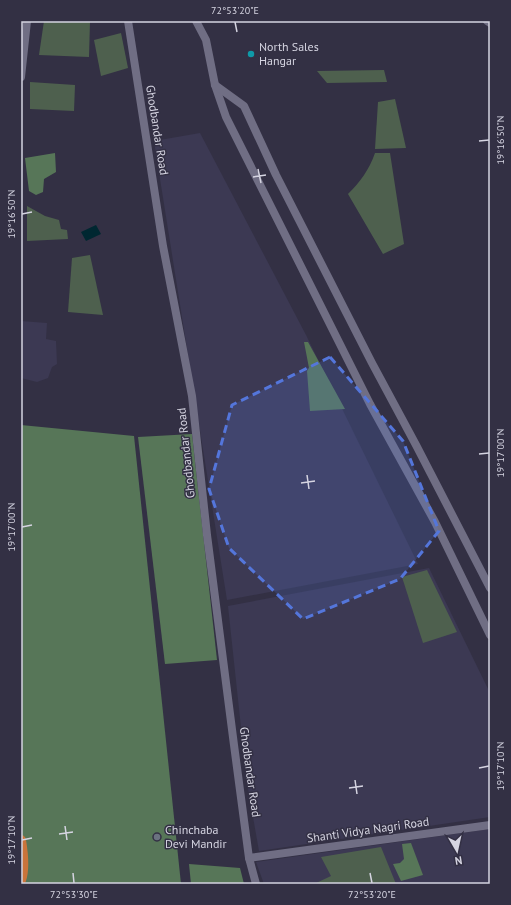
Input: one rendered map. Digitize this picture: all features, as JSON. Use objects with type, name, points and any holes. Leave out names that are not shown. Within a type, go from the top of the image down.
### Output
[{"type":"highway","points":[[21,840],[23,859],[23,876],[21,880]]},
{"type":"street","points":[[21,77],[27,21]]},
{"type":"street","name":"Ghodbandar Road","points":[[128,21],[163,246],[192,396],[209,549],[249,858],[256,884]]},
{"type":"street","points":[[196,21],[206,40],[215,85],[229,124],[370,404],[435,522],[490,635]]},
{"type":"street","points":[[215,85],[244,106],[279,182],[490,588]]},
{"type":"street","name":"Shanti Vidya Nagri Road","points":[[249,858],[490,825]]},
{"type":"highlighted area","points":[[330,357],[403,441],[439,531],[400,579],[303,619],[229,548],[209,489],[232,405]]},
{"type":"shaded area","points":[[200,133],[306,335],[418,564],[227,600],[154,141]]},
{"type":"shaded area","points":[[21,321],[47,323],[46,339],[56,341],[57,364],[52,367],[48,378],[37,382],[21,378]]},
{"type":"shaded area","points":[[429,568],[490,693],[490,817],[259,851],[247,783],[228,606]]},
{"type":"shaded area","points":[[490,829],[490,884],[264,884],[256,862]]},
{"type":"green space","points":[[44,21],[90,21],[89,57],[39,55]]},
{"type":"green space","points":[[121,33],[128,68],[101,76],[94,40]]},
{"type":"green space","points":[[384,70],[387,82],[327,83],[317,71]]},
{"type":"green space","points":[[30,82],[75,85],[74,111],[30,109]]},
{"type":"green space","points":[[395,99],[406,148],[375,149],[378,102]]},
{"type":"green space","points":[[55,153],[56,172],[44,179],[43,192],[36,195],[29,191],[25,158]]},
{"type":"green space","points":[[375,153],[390,153],[404,244],[383,254],[348,194],[364,175]]},
{"type":"green space","points":[[27,206],[45,216],[59,220],[61,229],[67,230],[68,239],[27,241]]},
{"type":"green space","points":[[90,255],[103,315],[68,312],[72,258]]},
{"type":"green space","points":[[304,342],[308,342],[345,409],[310,411],[307,371],[309,368]]},
{"type":"green space","points":[[21,425],[134,436],[181,884],[21,884]]},
{"type":"green space","points":[[192,434],[217,660],[165,664],[138,437]]},
{"type":"green space","points":[[427,570],[457,632],[423,643],[402,577]]},
{"type":"green space","points":[[411,843],[423,875],[401,881],[393,864],[400,863],[404,859],[402,844]]},
{"type":"green space","points":[[381,847],[396,884],[314,884],[331,876],[321,857]]},
{"type":"green space","points":[[189,864],[240,868],[244,884],[191,884]]},
{"type":"water","points":[[96,225],[101,234],[86,241],[81,232]]},
{"type":"place","name":"North Sales Hangar","points":[[251,54]]},
{"type":"place","name":"Chinchaba Devi Mandir","points":[[157,837]]}]
